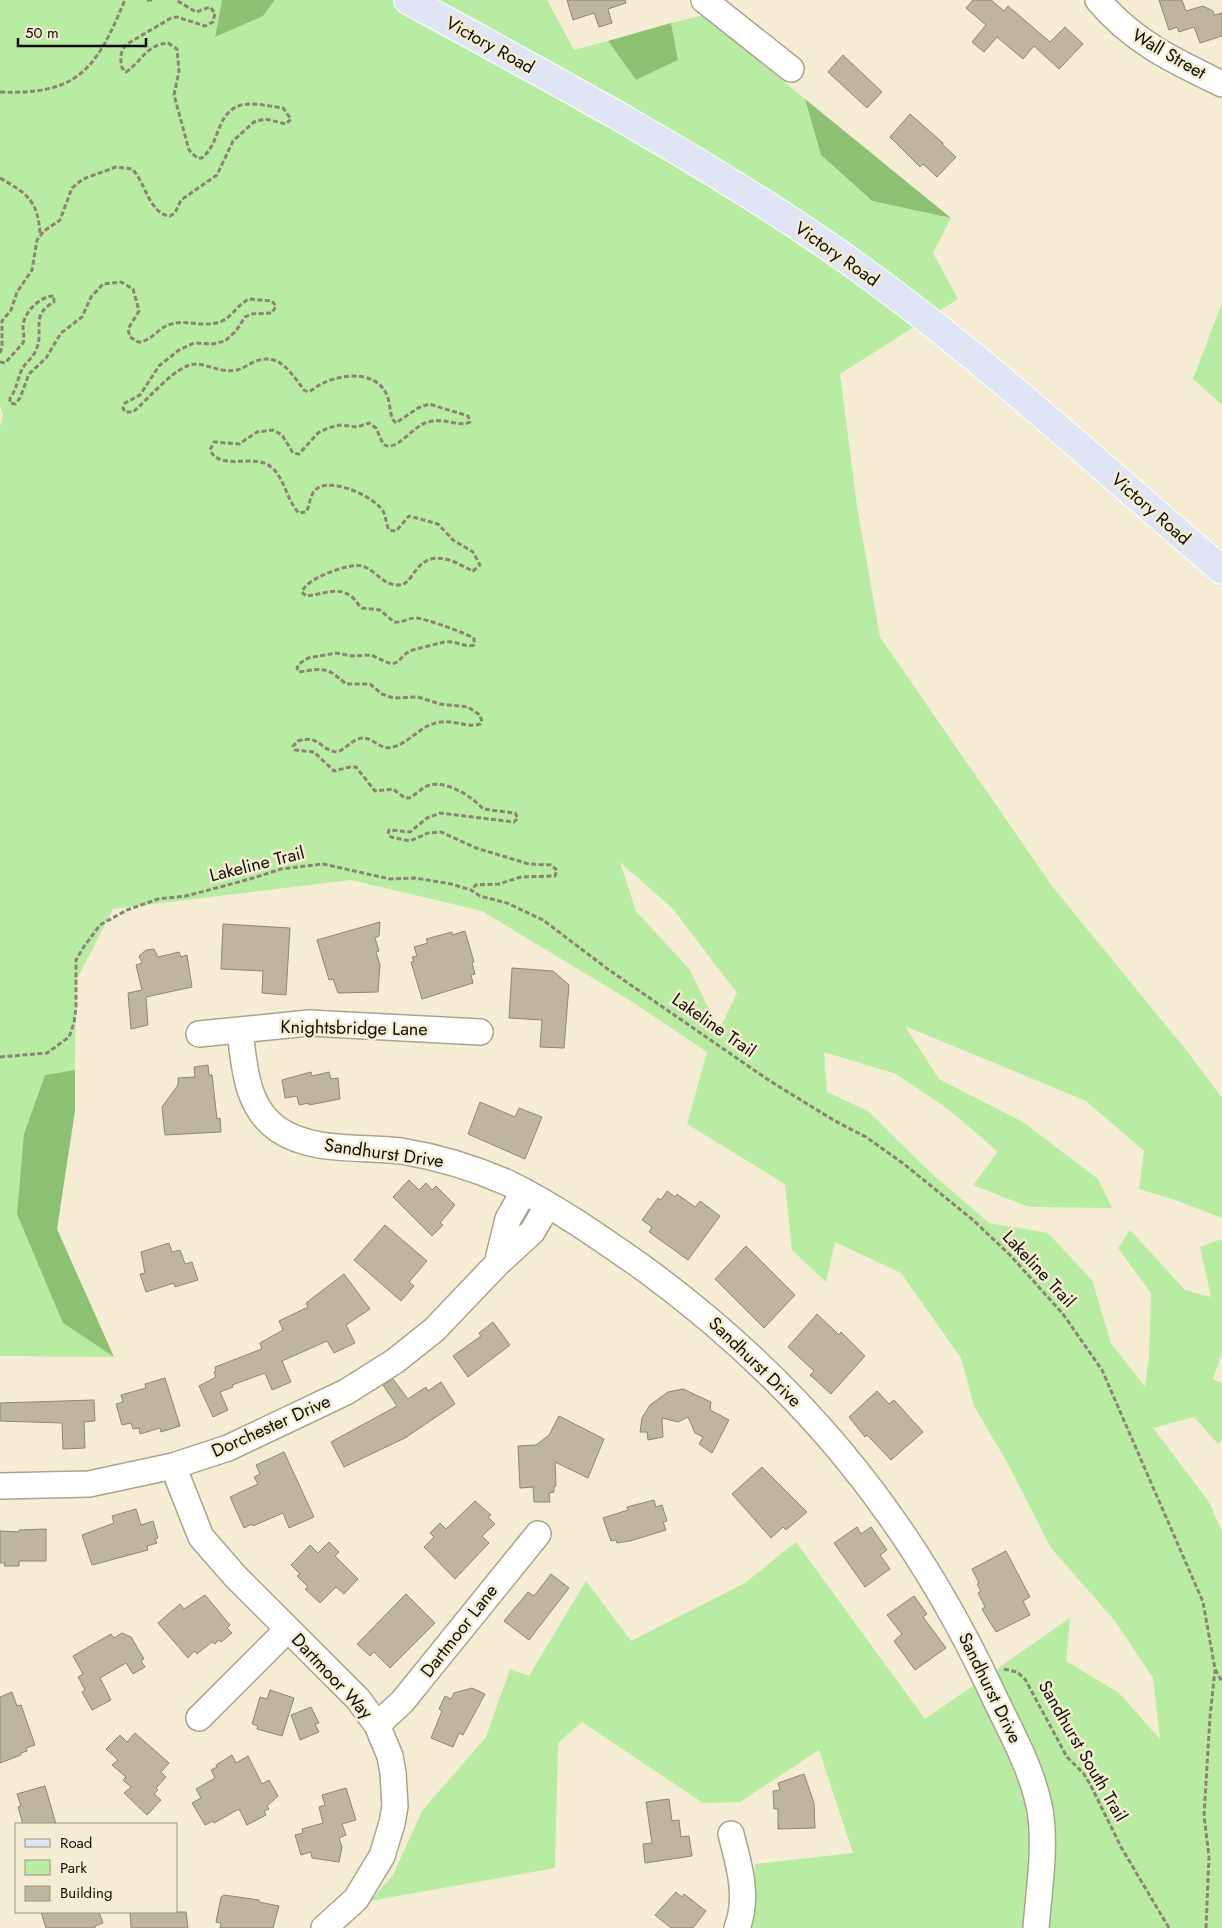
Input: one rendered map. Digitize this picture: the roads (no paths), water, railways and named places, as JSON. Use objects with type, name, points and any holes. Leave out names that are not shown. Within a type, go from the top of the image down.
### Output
[{"type":"main road","name":"Victory Road","points":[[408,0],[640,128],[717,173],[820,240],[927,320],[1222,570]]},
{"type":"street","points":[[704,0],[791,69]]},
{"type":"street","name":"Wall Street","points":[[1098,0],[1131,34],[1147,45],[1222,84]]},
{"type":"street","name":"Knightsbridge Lane","points":[[199,1034],[309,1024],[480,1032]]},
{"type":"street","name":"Sandhurst Drive","points":[[240,1030],[246,1080],[254,1102],[268,1121],[288,1136],[319,1144],[400,1151],[448,1161],[485,1173],[524,1191],[617,1250],[694,1305],[765,1369],[814,1419],[852,1463],[919,1557],[958,1622],[1028,1768],[1040,1811],[1041,1858],[1036,1928]]},
{"type":"street","name":"Dorchester Drive","points":[[496,1264],[508,1219],[524,1191]]},
{"type":"street","name":"Dorchester Drive","points":[[0,1486],[89,1484],[173,1466],[254,1436],[371,1377],[434,1330],[496,1264],[532,1232],[548,1205]]},
{"type":"street","name":"Dartmoor Way","points":[[173,1466],[200,1537],[235,1576],[358,1700],[377,1725],[390,1756],[395,1790],[392,1823],[388,1840],[366,1885],[343,1912],[324,1928]]},
{"type":"street","name":"Dartmoor Lane","points":[[377,1725],[402,1702],[538,1534]]},
{"type":"street","points":[[199,1718],[288,1629]]},
{"type":"street","points":[[731,1834],[739,1864],[743,1893],[737,1928]]}]
